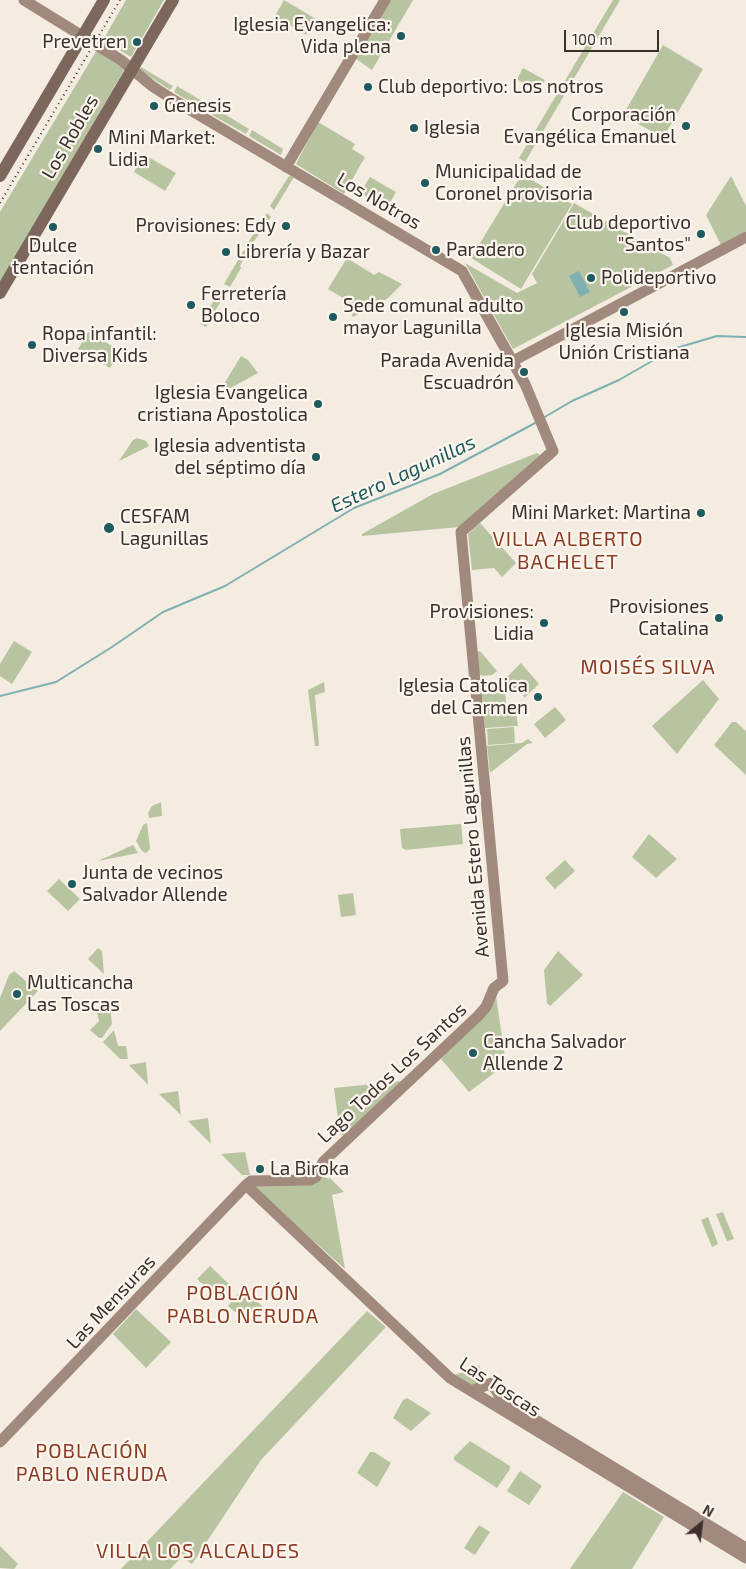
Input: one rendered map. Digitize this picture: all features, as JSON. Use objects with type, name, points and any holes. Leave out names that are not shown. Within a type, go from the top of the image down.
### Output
[{"type":"main road","points":[[0,176],[104,0]]},
{"type":"main road","name":"Los Robles","points":[[0,293],[173,0]]},
{"type":"street","name":"Los Notros","points":[[24,0],[109,52],[168,96],[462,270],[513,361],[532,400],[553,451]]},
{"type":"street","points":[[286,167],[385,0]]},
{"type":"street","points":[[513,361],[746,237]]},
{"type":"street","name":"Avenida Estero Lagunillas","points":[[503,981],[461,532],[553,451]]},
{"type":"street","name":"Lago Todos Los Santos","points":[[246,1185],[254,1181],[312,1179],[318,1175],[321,1165],[478,1016],[486,1007],[494,988],[503,981]]},
{"type":"street","name":"Las Toscas","points":[[246,1185],[450,1378],[746,1558]]},
{"type":"street","name":"Las Mensuras","points":[[0,1442],[246,1185]]},
{"type":"street","name":"Las Toscas","points":[[471,1391],[492,1383],[501,1399],[746,1548]]},
{"type":"green space","points":[[126,0],[164,0],[131,57],[103,40]]},
{"type":"green space","points":[[284,0],[316,19],[306,35],[275,16]]},
{"type":"green space","points":[[389,0],[413,0],[372,70],[355,58]]},
{"type":"green space","points":[[613,0],[620,0],[525,162],[519,158]]},
{"type":"green space","points":[[663,45],[703,69],[663,138],[623,115]]},
{"type":"green space","points":[[98,48],[126,67],[0,283],[0,212]]},
{"type":"green space","points":[[141,67],[173,86],[170,90],[140,70]]},
{"type":"green space","points":[[523,68],[545,80],[538,92],[517,79]]},
{"type":"green space","points":[[177,86],[212,107],[208,113],[174,92]]},
{"type":"green space","points":[[216,109],[249,129],[246,134],[212,115]]},
{"type":"green space","points":[[318,122],[355,144],[352,149],[365,157],[344,194],[296,164]]},
{"type":"green space","points":[[252,130],[283,149],[281,155],[249,136]]},
{"type":"green space","points":[[143,154],[176,173],[165,191],[134,172]]},
{"type":"green space","points":[[522,174],[572,204],[521,289],[471,258]]},
{"type":"green space","points":[[289,176],[294,177],[274,210],[270,206]]},
{"type":"green space","points":[[731,176],[746,206],[746,231],[721,245],[706,215]]},
{"type":"green space","points":[[370,177],[396,192],[387,208],[360,193]]},
{"type":"green space","name":"Polideportivo","points":[[574,203],[670,258],[673,265],[513,349],[465,263],[517,293],[537,283],[532,274]]},
{"type":"green space","points":[[267,213],[271,217],[250,247],[249,241]]},
{"type":"green space","points":[[244,250],[247,252],[240,266],[241,268],[230,287],[224,284]]},
{"type":"green space","points":[[347,258],[374,275],[379,272],[402,284],[387,299],[353,317],[343,298],[328,289]]},
{"type":"green space","points":[[219,291],[225,294],[206,327],[200,324]]},
{"type":"green space","points":[[88,332],[121,351],[110,368],[78,349]]},
{"type":"green space","points":[[241,356],[248,360],[258,373],[225,391],[221,389]]},
{"type":"green space","points":[[137,438],[146,441],[149,446],[119,461],[133,440]]},
{"type":"green space","points":[[537,453],[540,455],[459,527],[362,536],[362,534],[433,494]]},
{"type":"green space","points":[[480,523],[516,563],[502,577],[494,568],[472,570],[468,534]]},
{"type":"green space","points":[[14,641],[32,652],[12,684],[0,676],[0,664]]},
{"type":"green space","points":[[480,651],[497,671],[492,675],[483,676],[479,674],[477,652]]},
{"type":"green space","points":[[521,663],[539,684],[524,698],[523,689],[505,690],[507,713],[516,712],[518,726],[485,728],[481,687],[484,684],[500,684]]},
{"type":"green space","points":[[703,680],[719,699],[677,754],[652,726]]},
{"type":"green space","points":[[324,682],[325,692],[315,695],[319,746],[315,746],[308,690]]},
{"type":"green space","points":[[555,707],[566,720],[545,738],[534,724]]},
{"type":"green space","points":[[732,722],[736,722],[746,731],[746,775],[714,745]]},
{"type":"green space","points":[[514,727],[515,743],[488,745],[487,729]]},
{"type":"green space","points":[[528,739],[533,743],[527,744],[490,773],[487,746],[522,743]]},
{"type":"green space","points":[[161,802],[162,816],[149,818],[148,813],[152,806]]},
{"type":"green space","points":[[147,823],[150,849],[146,853],[142,851],[136,841],[143,825]]},
{"type":"green space","points":[[461,824],[463,844],[406,850],[402,848],[400,829]]},
{"type":"green space","points":[[649,834],[677,859],[656,878],[632,857]]},
{"type":"green space","points":[[133,845],[138,853],[98,861]]},
{"type":"green space","points":[[565,860],[575,871],[555,889],[545,878]]},
{"type":"green space","points":[[59,879],[80,899],[68,911],[47,891]]},
{"type":"green space","points":[[353,893],[356,915],[341,917],[338,895]]},
{"type":"green space","points":[[98,948],[102,951],[104,974],[88,959]]},
{"type":"green space","points":[[558,951],[583,975],[550,1006],[547,1003],[544,970]]},
{"type":"green space","points":[[14,971],[38,991],[0,1031],[0,998],[9,975]]},
{"type":"green space","points":[[496,996],[506,1064],[469,1092],[441,1059]]},
{"type":"green space","points":[[106,1002],[110,1006],[112,1024],[102,1038],[99,1038],[90,1030],[99,1021],[97,1013]]},
{"type":"green space","points":[[114,1030],[118,1046],[126,1046],[128,1059],[120,1059],[103,1042]]},
{"type":"green space","points":[[146,1062],[148,1085],[129,1065]]},
{"type":"green space","points":[[403,1081],[345,1136],[340,1134],[334,1088]]},
{"type":"green space","points":[[178,1091],[181,1115],[159,1094]]},
{"type":"green space","points":[[208,1118],[211,1144],[188,1121]]},
{"type":"green space","points":[[245,1152],[250,1175],[242,1175],[221,1154]]},
{"type":"green space","points":[[320,1175],[329,1179],[329,1177],[344,1192],[332,1195],[345,1269],[252,1186]]},
{"type":"green space","points":[[723,1212],[734,1239],[727,1241],[716,1214]]},
{"type":"green space","points":[[708,1217],[718,1244],[712,1247],[701,1220]]},
{"type":"green space","points":[[210,1266],[232,1287],[220,1300],[197,1279]]},
{"type":"green space","points":[[241,1290],[246,1291],[263,1307],[263,1310],[250,1324],[228,1306]]},
{"type":"green space","points":[[136,1309],[171,1342],[146,1368],[113,1334]]},
{"type":"green space","points":[[367,1311],[386,1327],[261,1460],[192,1564],[182,1557],[170,1569],[121,1569]]},
{"type":"green space","points":[[479,1365],[485,1381],[473,1387],[455,1375]]},
{"type":"green space","points":[[407,1398],[431,1413],[411,1431],[393,1418],[403,1400]]},
{"type":"green space","points":[[470,1441],[510,1466],[510,1469],[497,1488],[454,1460],[454,1457]]},
{"type":"green space","points":[[370,1452],[374,1452],[391,1463],[377,1487],[357,1473]]},
{"type":"green space","points":[[520,1471],[542,1486],[529,1505],[507,1491]]},
{"type":"green space","points":[[623,1492],[664,1517],[632,1569],[570,1569]]},
{"type":"green space","points":[[479,1525],[490,1532],[475,1555],[464,1548]]},
{"type":"green space","points":[[0,1546],[18,1564],[14,1569],[0,1568]]},
{"type":"water","points":[[579,271],[590,292],[580,297],[569,276]]},
{"type":"waterway","name":"Estero Lagunillas","points":[[543,418],[572,401],[619,380],[673,349],[717,336],[746,337]]},
{"type":"waterway","name":"Estero Lagunillas","points":[[0,696],[56,682],[163,612],[225,586],[354,508],[440,474],[537,422]]},
{"type":"railway","points":[[0,203],[120,0]]},
{"type":"place","name":"Iglesia Evangelica: Vida plena","points":[[401,36]]},
{"type":"place","name":"Prevetren","points":[[137,42]]},
{"type":"place","name":"Club deportivo: Los notros","points":[[368,87]]},
{"type":"place","name":"Genesis","points":[[154,106]]},
{"type":"place","name":"Corporación Evangélica Emanuel","points":[[686,126]]},
{"type":"place","name":"Iglesia","points":[[414,128]]},
{"type":"place","name":"Mini Market: Lidia","points":[[98,149]]},
{"type":"place","name":"Municipalidad de Coronel provisoria","points":[[425,183]]},
{"type":"place","name":"Provisiones: Edy","points":[[286,226]]},
{"type":"place","name":"Dulce tentación","points":[[53,227]]},
{"type":"place","name":"Club deportivo \"Santos\"","points":[[701,234]]},
{"type":"place","name":"Paradero","points":[[436,250]]},
{"type":"place","name":"Librería y Bazar","points":[[226,252]]},
{"type":"place","name":"Polideportivo","points":[[591,278]]},
{"type":"place","name":"Ferretería Boloco","points":[[191,305]]},
{"type":"place","name":"Iglesia Misión Unión Cristiana","points":[[624,312]]},
{"type":"place","name":"Sede comunal adulto mayor Lagunilla","points":[[333,317]]},
{"type":"place","name":"Ropa infantil: Diversa Kids","points":[[32,345]]},
{"type":"place","name":"Parada Avenida Escuadrón","points":[[524,372]]},
{"type":"place","name":"Iglesia Evangelica cristiana Apostolica","points":[[318,404]]},
{"type":"place","name":"Iglesia adventista del séptimo día","points":[[316,457]]},
{"type":"place","name":"Mini Market: Martina","points":[[701,513]]},
{"type":"place","name":"CESFAM Lagunillas","points":[[109,528]]},
{"type":"place","name":"Provisiones Catalina","points":[[719,618]]},
{"type":"place","name":"Provisiones: Lidia","points":[[544,623]]},
{"type":"place","name":"Iglesia Catolica del Carmen","points":[[538,697]]},
{"type":"place","name":"Junta de vecinos Salvador Allende","points":[[72,884]]},
{"type":"place","name":"Multicancha Las Toscas","points":[[17,994]]},
{"type":"place","name":"Cancha Salvador Allende 2","points":[[473,1053]]},
{"type":"place","name":"La Biroka","points":[[260,1169]]},
{"type":"district","name":"VILLA ALBERTO BACHELET","points":[[568,550]]},
{"type":"district","name":"MOISÉS SILVA","points":[[648,667]]},
{"type":"district","name":"POBLACIÓN PABLO NERUDA","points":[[243,1304]]},
{"type":"district","name":"POBLACIÓN PABLO NERUDA","points":[[92,1462]]},
{"type":"district","name":"VILLA LOS ALCALDES","points":[[198,1551]]}]
